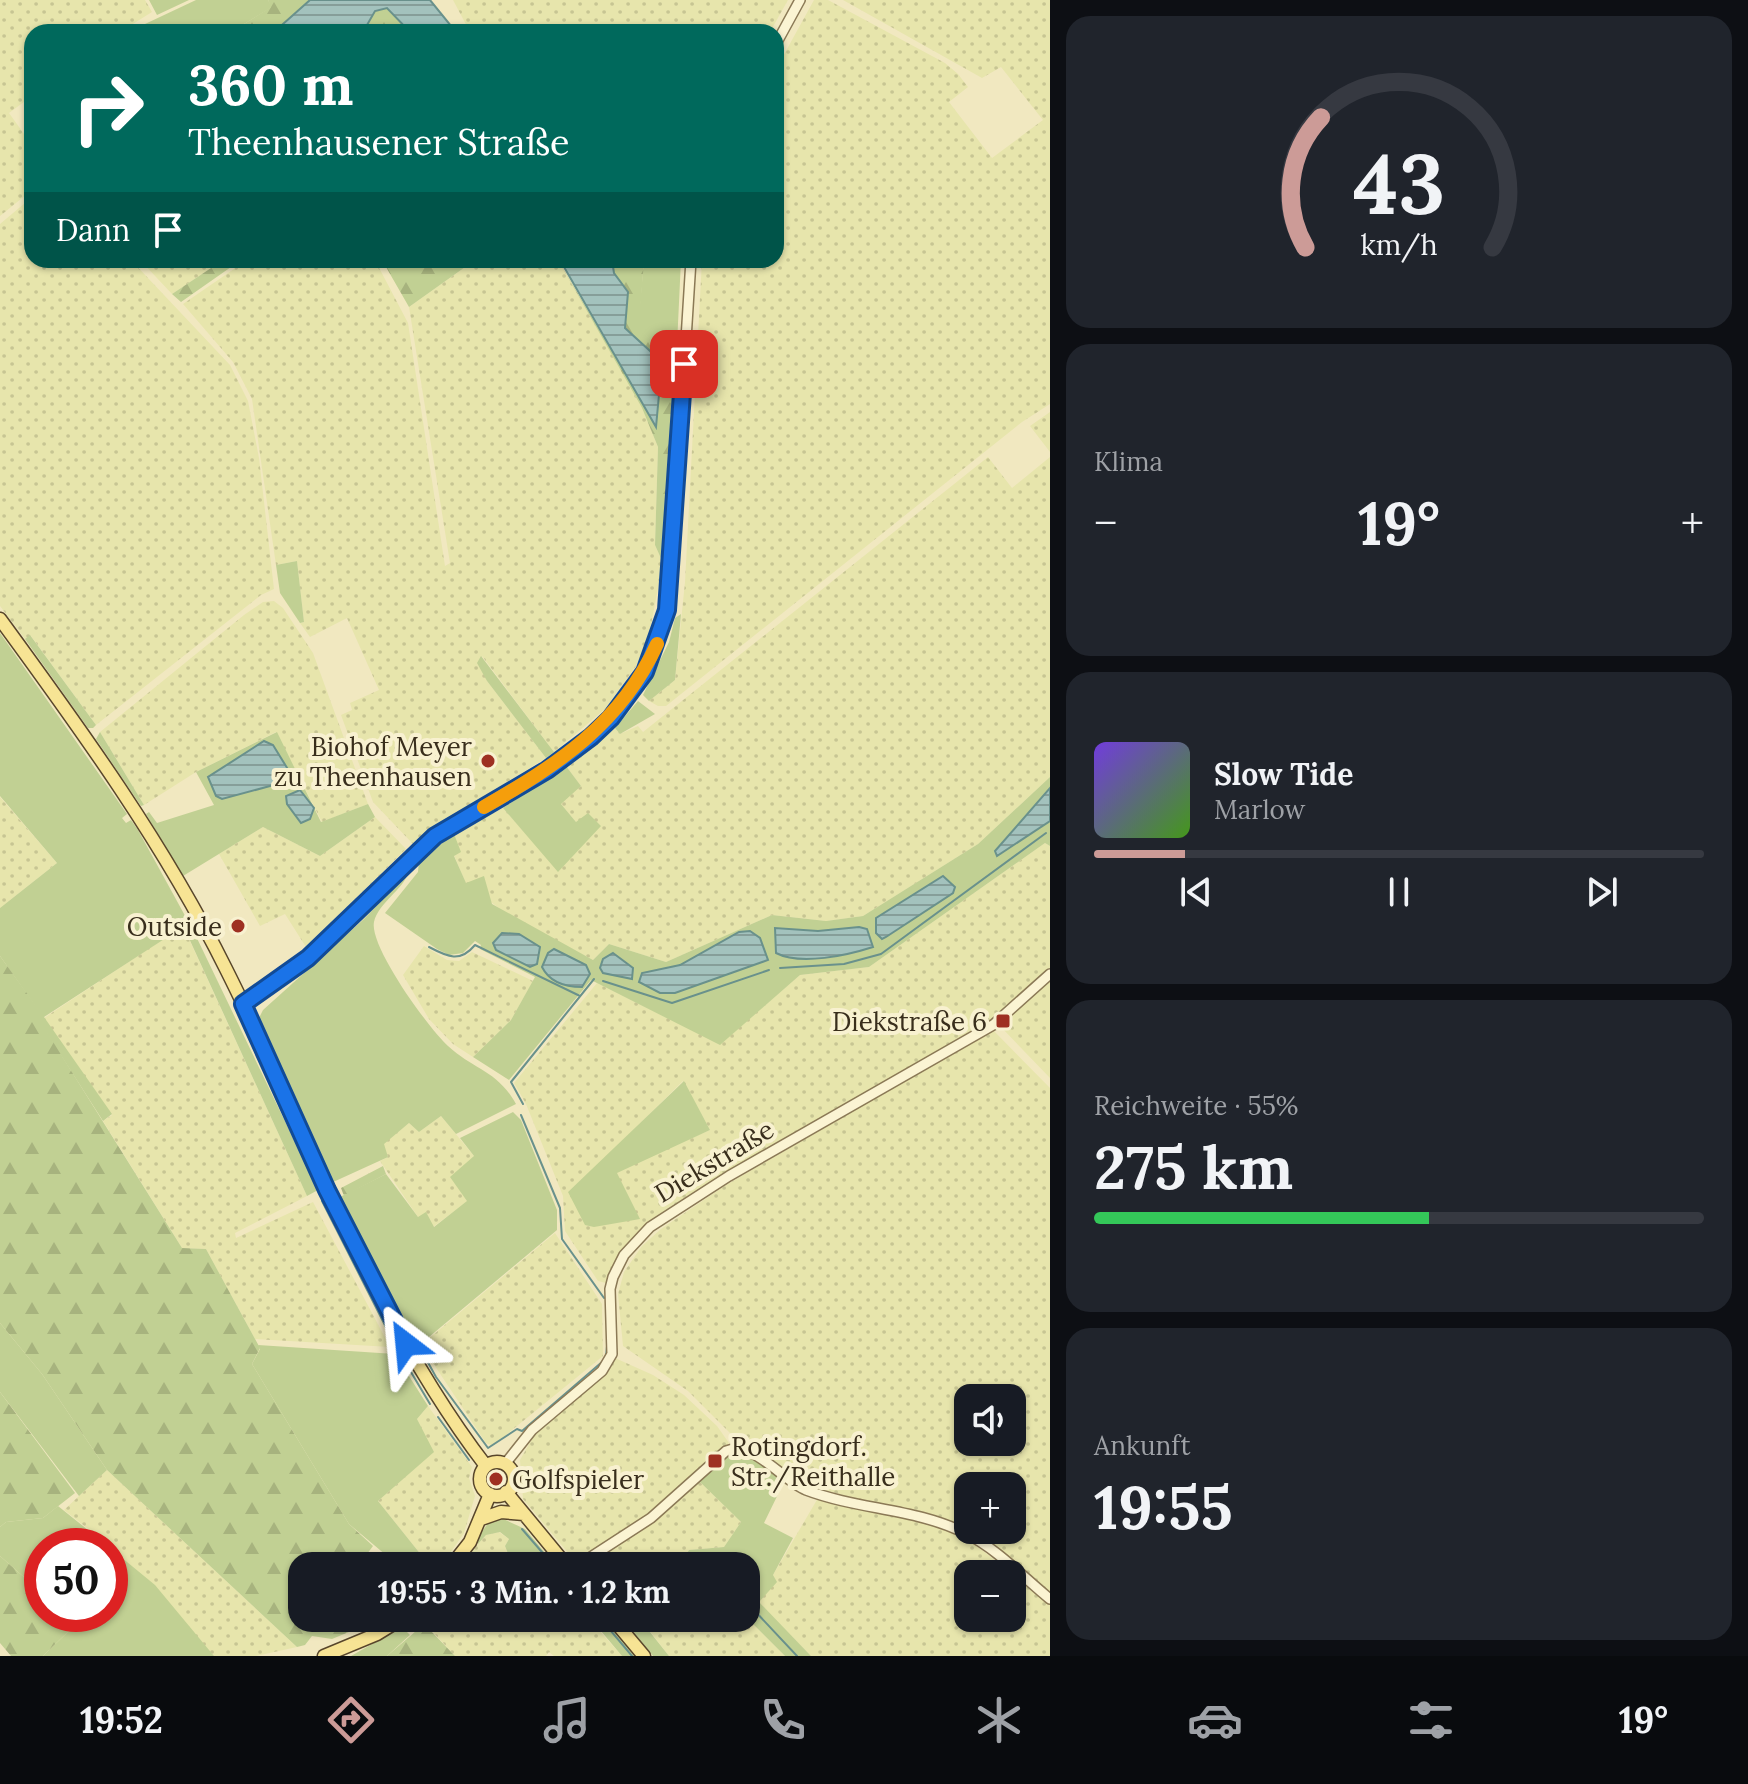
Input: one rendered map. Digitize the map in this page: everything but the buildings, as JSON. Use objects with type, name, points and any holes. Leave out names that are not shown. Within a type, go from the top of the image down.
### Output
[{"type":"main road","points":[[0,619],[87,738],[144,824],[201,922],[243,1004],[375,1287],[443,1405],[486,1466]]},
{"type":"main road","points":[[490,1494],[480,1481],[486,1466],[496,1462],[505,1464],[513,1478],[506,1492]]},
{"type":"main road","points":[[490,1494],[506,1492]]},
{"type":"main road","points":[[506,1492],[555,1552]]},
{"type":"main road","points":[[462,1552],[470,1542],[490,1494]]},
{"type":"main road","points":[[481,1519],[501,1512],[524,1514]]},
{"type":"main road","points":[[324,1656],[380,1632]]},
{"type":"main road","points":[[624,1632],[644,1656]]},
{"type":"street","points":[[784,29],[800,0]]},
{"type":"street","points":[[243,1004],[308,958],[435,836],[547,770],[591,737],[618,709],[645,672],[661,631],[671,577],[690,268]]},
{"type":"street","name":"Diekstraße","points":[[505,1464],[532,1430],[602,1371],[610,1359],[613,1277],[624,1255],[650,1227],[729,1176],[993,1025],[1050,974]]},
{"type":"street","points":[[599,1552],[651,1518],[726,1451],[735,1448],[747,1451],[786,1479],[810,1491],[950,1525],[972,1536],[1050,1599]]},
{"type":"shaded area","points":[[0,0],[145,0],[152,12],[133,24],[24,24],[24,102],[9,113],[24,134],[24,196],[0,216]]},
{"type":"shaded area","points":[[453,0],[788,0],[774,24],[466,24]]},
{"type":"shaded area","points":[[814,0],[828,0],[945,63],[958,74],[968,87],[949,102],[992,158],[1043,120],[1001,67],[982,78],[843,0],[1050,0],[1050,404],[1022,422],[666,706],[658,706],[649,701],[675,680],[685,582],[702,268],[784,268],[784,54]]},
{"type":"shaded area","points":[[24,204],[24,268],[139,268],[230,365],[248,401],[259,458],[274,589],[261,595],[96,725],[31,636],[25,639],[0,606],[0,224]]},
{"type":"shaded area","points":[[148,268],[211,268],[172,294]]},
{"type":"shaded area","points":[[235,268],[379,268],[408,323],[445,566],[450,563],[409,307],[464,268],[563,268],[642,408],[658,447],[655,545],[663,563],[648,640],[636,666],[605,709],[554,752],[482,656],[487,681],[546,758],[445,820],[413,844],[373,802],[341,715],[352,710],[350,703],[379,690],[347,618],[310,637],[300,623],[304,622],[297,561],[276,565],[252,399],[233,362],[183,304]]},
{"type":"shaded area","points":[[1050,412],[1050,452],[1030,426]]},
{"type":"shaded area","points":[[988,457],[1012,488],[1050,457],[1050,777],[978,844],[863,916],[826,921],[772,915],[666,962],[609,944],[593,960],[514,919],[466,884],[454,855],[454,834],[503,808],[559,871],[576,822],[560,803],[581,786],[566,766],[615,728],[620,734],[638,726],[643,732]]},
{"type":"shaded area","points":[[274,601],[283,608],[313,653],[368,804],[322,822],[276,732],[196,772],[144,805],[100,732],[244,615],[263,602]]},
{"type":"shaded area","points":[[0,797],[57,863],[0,908]]},
{"type":"shaded area","points":[[375,817],[406,849],[306,947],[285,914],[260,926],[219,854],[263,827],[320,856]]},
{"type":"shaded area","points":[[1045,843],[1050,846],[1050,968],[987,1024],[731,1169],[676,1206],[613,1268],[606,1283],[598,1281],[565,1231],[563,1196],[526,1104],[514,1083],[597,983],[720,1044],[800,975],[869,967]],"holes":[[[683,1081],[710,1130],[568,1192]]]},
{"type":"shaded area","points":[[183,926],[307,1196],[235,1233],[236,1238],[313,1202],[390,1347],[255,1339],[206,1249],[182,1248],[103,1121],[112,1115],[44,1018]]},
{"type":"shaded area","points":[[424,946],[447,960],[459,961],[472,952],[533,981],[511,1020],[473,1057],[453,1044],[429,1019],[403,975]]},
{"type":"shaded area","points":[[1050,981],[1050,1078],[1000,1026]]},
{"type":"shaded area","points":[[993,1030],[1050,1088],[1050,1594],[1026,1577],[1026,1560],[1003,1560],[981,1544],[1026,1544],[1026,1472],[954,1472],[954,1524],[803,1485],[741,1444],[688,1391],[623,1346],[618,1294],[624,1272],[642,1246],[661,1229],[726,1185]]},
{"type":"shaded area","points":[[441,1116],[474,1156],[468,1201],[433,1227],[418,1217],[380,1161],[388,1157],[383,1144],[409,1123],[419,1132]]},
{"type":"shaded area","points":[[555,1233],[602,1304],[603,1356],[491,1445],[486,1443],[421,1345]]},
{"type":"shaded area","points":[[615,1358],[653,1375],[684,1395],[717,1426],[729,1443],[649,1515],[607,1544],[592,1552],[567,1552],[523,1499],[520,1460],[536,1432],[603,1373]]},
{"type":"shaded area","points":[[428,1406],[472,1467],[469,1478],[475,1496],[464,1533],[451,1552],[419,1552],[378,1501],[433,1452],[417,1419]]},
{"type":"shaded area","points":[[107,1470],[297,1647],[256,1656],[214,1656],[128,1565],[128,1528],[87,1528],[64,1510]]},
{"type":"shaded area","points":[[699,1481],[741,1522],[724,1547],[688,1552],[605,1552]]},
{"type":"shaded area","points":[[818,1498],[925,1521],[954,1534],[954,1544],[974,1544],[995,1560],[954,1560],[954,1632],[1026,1632],[1026,1584],[1050,1603],[1050,1656],[811,1656],[760,1604],[760,1600],[776,1582],[773,1575]]},
{"type":"shaded area","points":[[499,1532],[509,1539],[505,1546],[507,1552],[471,1552],[486,1535]]},
{"type":"shaded area","points":[[760,1631],[785,1656],[669,1656],[651,1632]]},
{"type":"shaded area","points":[[433,1632],[601,1632],[622,1656],[554,1656],[549,1652],[546,1656],[455,1656]]},
{"type":"green space","points":[[149,0],[189,0],[157,15]]},
{"type":"green space","points":[[196,0],[268,0],[272,7],[244,24],[145,24]]},
{"type":"green space","points":[[268,0],[310,0],[283,24],[244,24],[271,7]]},
{"type":"green space","points":[[388,8],[403,24],[368,24],[375,11]]},
{"type":"green space","points":[[211,268],[230,268],[181,302],[172,294]]},
{"type":"green space","points":[[387,268],[464,268],[409,307]]},
{"type":"green space","points":[[563,268],[656,426],[662,362],[625,328],[628,292],[613,268],[643,268],[639,327],[676,366],[663,563],[655,545],[658,447],[642,408]]},
{"type":"green space","points":[[643,268],[681,268],[676,366],[638,327]]},
{"type":"green space","points":[[297,561],[304,622],[300,623],[280,593],[276,565]]},
{"type":"green space","points":[[681,614],[675,680],[649,701],[643,695],[669,642],[675,618]]},
{"type":"green space","points":[[0,633],[127,814],[122,818],[126,823],[131,820],[138,830],[189,923],[44,1017],[112,1114],[103,1121],[39,1021],[43,1017],[0,956],[0,908],[57,863],[0,796]]},
{"type":"green space","points":[[30,635],[96,725],[93,728],[88,728],[25,639]]},
{"type":"green space","points":[[481,656],[554,752],[546,758],[487,681],[477,663]]},
{"type":"green space","points":[[638,701],[655,714],[620,734],[615,728]]},
{"type":"green space","points":[[100,732],[144,805],[141,806],[96,739]]},
{"type":"green space","points":[[277,732],[321,822],[368,804],[375,817],[320,856],[263,827],[183,876],[146,814],[149,812],[157,823],[214,805],[196,772]]},
{"type":"green space","points":[[566,766],[581,786],[561,804],[576,822],[588,813],[601,826],[558,872],[503,808]]},
{"type":"green space","points":[[1050,777],[1050,846],[1045,843],[869,967],[800,975],[720,1045],[591,980],[509,1080],[473,1057],[511,1020],[535,977],[480,949],[481,945],[475,941],[463,953],[449,955],[385,913],[418,872],[419,861],[454,834],[461,852],[454,856],[466,883],[484,876],[492,904],[593,960],[609,944],[666,962],[772,915],[826,921],[863,916],[978,844]]},
{"type":"green space","points":[[408,873],[376,915],[375,934],[381,949],[402,987],[439,1037],[501,1084],[516,1104],[456,1134],[441,1116],[419,1132],[409,1123],[384,1144],[388,1157],[331,1183],[259,1018],[263,1010],[364,919]]},
{"type":"green space","points":[[193,930],[318,1190],[307,1196],[187,934]]},
{"type":"green space","points":[[0,956],[44,1017],[40,1021],[182,1248],[206,1249],[260,1348],[252,1364],[349,1524],[373,1546],[368,1552],[288,1552],[288,1632],[349,1632],[332,1639],[312,1636],[305,1645],[297,1647],[107,1470],[42,1374],[0,1323]]},
{"type":"green space","points":[[684,1081],[710,1130],[617,1173],[640,1219],[594,1227],[585,1225],[568,1192]]},
{"type":"green space","points":[[513,1112],[521,1120],[557,1210],[557,1230],[417,1347],[338,1198],[386,1174],[418,1217],[426,1212],[434,1227],[467,1201],[450,1177],[474,1156],[460,1138]]},
{"type":"green space","points":[[383,1166],[386,1174],[344,1196],[341,1188]]},
{"type":"green space","points":[[0,1323],[42,1374],[107,1470],[79,1496],[0,1392]]},
{"type":"green space","points":[[258,1345],[395,1354],[428,1406],[417,1419],[434,1452],[378,1501],[419,1552],[382,1552],[349,1524],[252,1364],[260,1349]]},
{"type":"green space","points":[[0,1392],[75,1493],[43,1518],[6,1522],[0,1527]]},
{"type":"green space","points":[[736,1451],[757,1461],[784,1482],[764,1523],[793,1538],[773,1575],[777,1582],[760,1601],[760,1552],[688,1552],[724,1547],[741,1522],[699,1481],[727,1454]]},
{"type":"green space","points":[[58,1506],[86,1528],[24,1528],[24,1577],[0,1556],[0,1527],[6,1522],[43,1518]]},
{"type":"green space","points":[[499,1517],[525,1529],[544,1552],[507,1552],[505,1546],[509,1539],[500,1532],[486,1535],[478,1544],[477,1539],[488,1523]]},
{"type":"green space","points":[[0,1556],[24,1577],[24,1632],[68,1632],[43,1656],[11,1656],[0,1643]]},
{"type":"green space","points":[[128,1563],[155,1585],[214,1656],[43,1656],[68,1632],[128,1632]]},
{"type":"green space","points":[[760,1603],[811,1656],[785,1656],[760,1631]]},
{"type":"green space","points":[[393,1632],[407,1632],[410,1635],[387,1656],[351,1656]]},
{"type":"green space","points":[[415,1632],[432,1632],[455,1656],[387,1656]]},
{"type":"green space","points":[[602,1632],[614,1632],[635,1656],[622,1656]]},
{"type":"green space","points":[[633,1632],[650,1632],[669,1656],[653,1656]]},
{"type":"water","points":[[310,0],[430,0],[450,24],[402,24],[387,8],[375,11],[368,24],[283,24]]},
{"type":"water","points":[[565,268],[613,268],[628,292],[625,328],[662,362],[656,427]]},
{"type":"water","points":[[264,741],[273,745],[289,771],[285,782],[222,799],[216,796],[208,777]]},
{"type":"water","points":[[1050,788],[1050,821],[997,856],[995,851]]},
{"type":"water","points":[[300,790],[314,808],[310,819],[301,823],[287,804],[286,796]]},
{"type":"water","points":[[943,876],[955,887],[953,893],[886,937],[882,939],[876,933],[876,918]]},
{"type":"water","points":[[775,928],[818,931],[867,929],[873,947],[811,959],[776,953]]},
{"type":"water","points":[[750,931],[760,938],[768,960],[675,993],[660,993],[639,982],[642,973],[680,965],[739,932]]},
{"type":"water","points":[[502,933],[519,934],[540,947],[537,964],[530,967],[496,950],[493,943]]},
{"type":"water","points":[[554,949],[586,965],[590,974],[582,987],[559,983],[545,972],[542,967],[548,953]]},
{"type":"water","points":[[613,953],[633,968],[632,979],[603,973],[600,968],[603,959]]},
{"type":"waterway","points":[[644,657],[659,609],[665,563]]},
{"type":"waterway","points":[[615,704],[636,673]]},
{"type":"waterway","points":[[547,761],[600,720]]},
{"type":"waterway","points":[[780,968],[844,964],[881,954],[1046,833]]},
{"type":"waterway","points":[[309,948],[404,855]]},
{"type":"waterway","points":[[429,947],[459,956],[475,945],[580,996]]},
{"type":"waterway","points":[[603,981],[672,1003],[769,970]]},
{"type":"waterway","points":[[523,1104],[511,1082],[594,979]]},
{"type":"waterway","points":[[521,1115],[560,1208],[562,1239],[604,1298]]},
{"type":"waterway","points":[[322,1201],[395,1345]]},
{"type":"waterway","points":[[606,1357],[607,1346]]},
{"type":"waterway","points":[[420,1348],[436,1377],[488,1448],[517,1429],[522,1431],[602,1362]]},
{"type":"waterway","points":[[399,1352],[430,1404]]},
{"type":"waterway","points":[[438,1417],[469,1460]]},
{"type":"waterway","points":[[522,1529],[542,1552]]},
{"type":"waterway","points":[[760,1616],[797,1656]]},
{"type":"waterway","points":[[612,1632],[632,1656]]},
{"type":"slow traffic","points":[[484,807],[547,770],[591,737],[632,692],[657,644]]},
{"type":"place","name":"Biohof Meyer zu Theenhausen","points":[[488,761]]},
{"type":"place","name":"Outside","points":[[238,926]]},
{"type":"place","name":"Diekstraße 6","points":[[1003,1021]]},
{"type":"place","name":"Rotingdorf. Str./Reithalle","points":[[715,1461]]},
{"type":"place","name":"Golfspieler","points":[[496,1479]]},
{"type":"route","points":[[406,1344],[327,1190],[243,1004],[282,980],[308,958],[435,836],[547,770],[591,737],[632,692],[658,642],[667,610],[684,364]]}]
